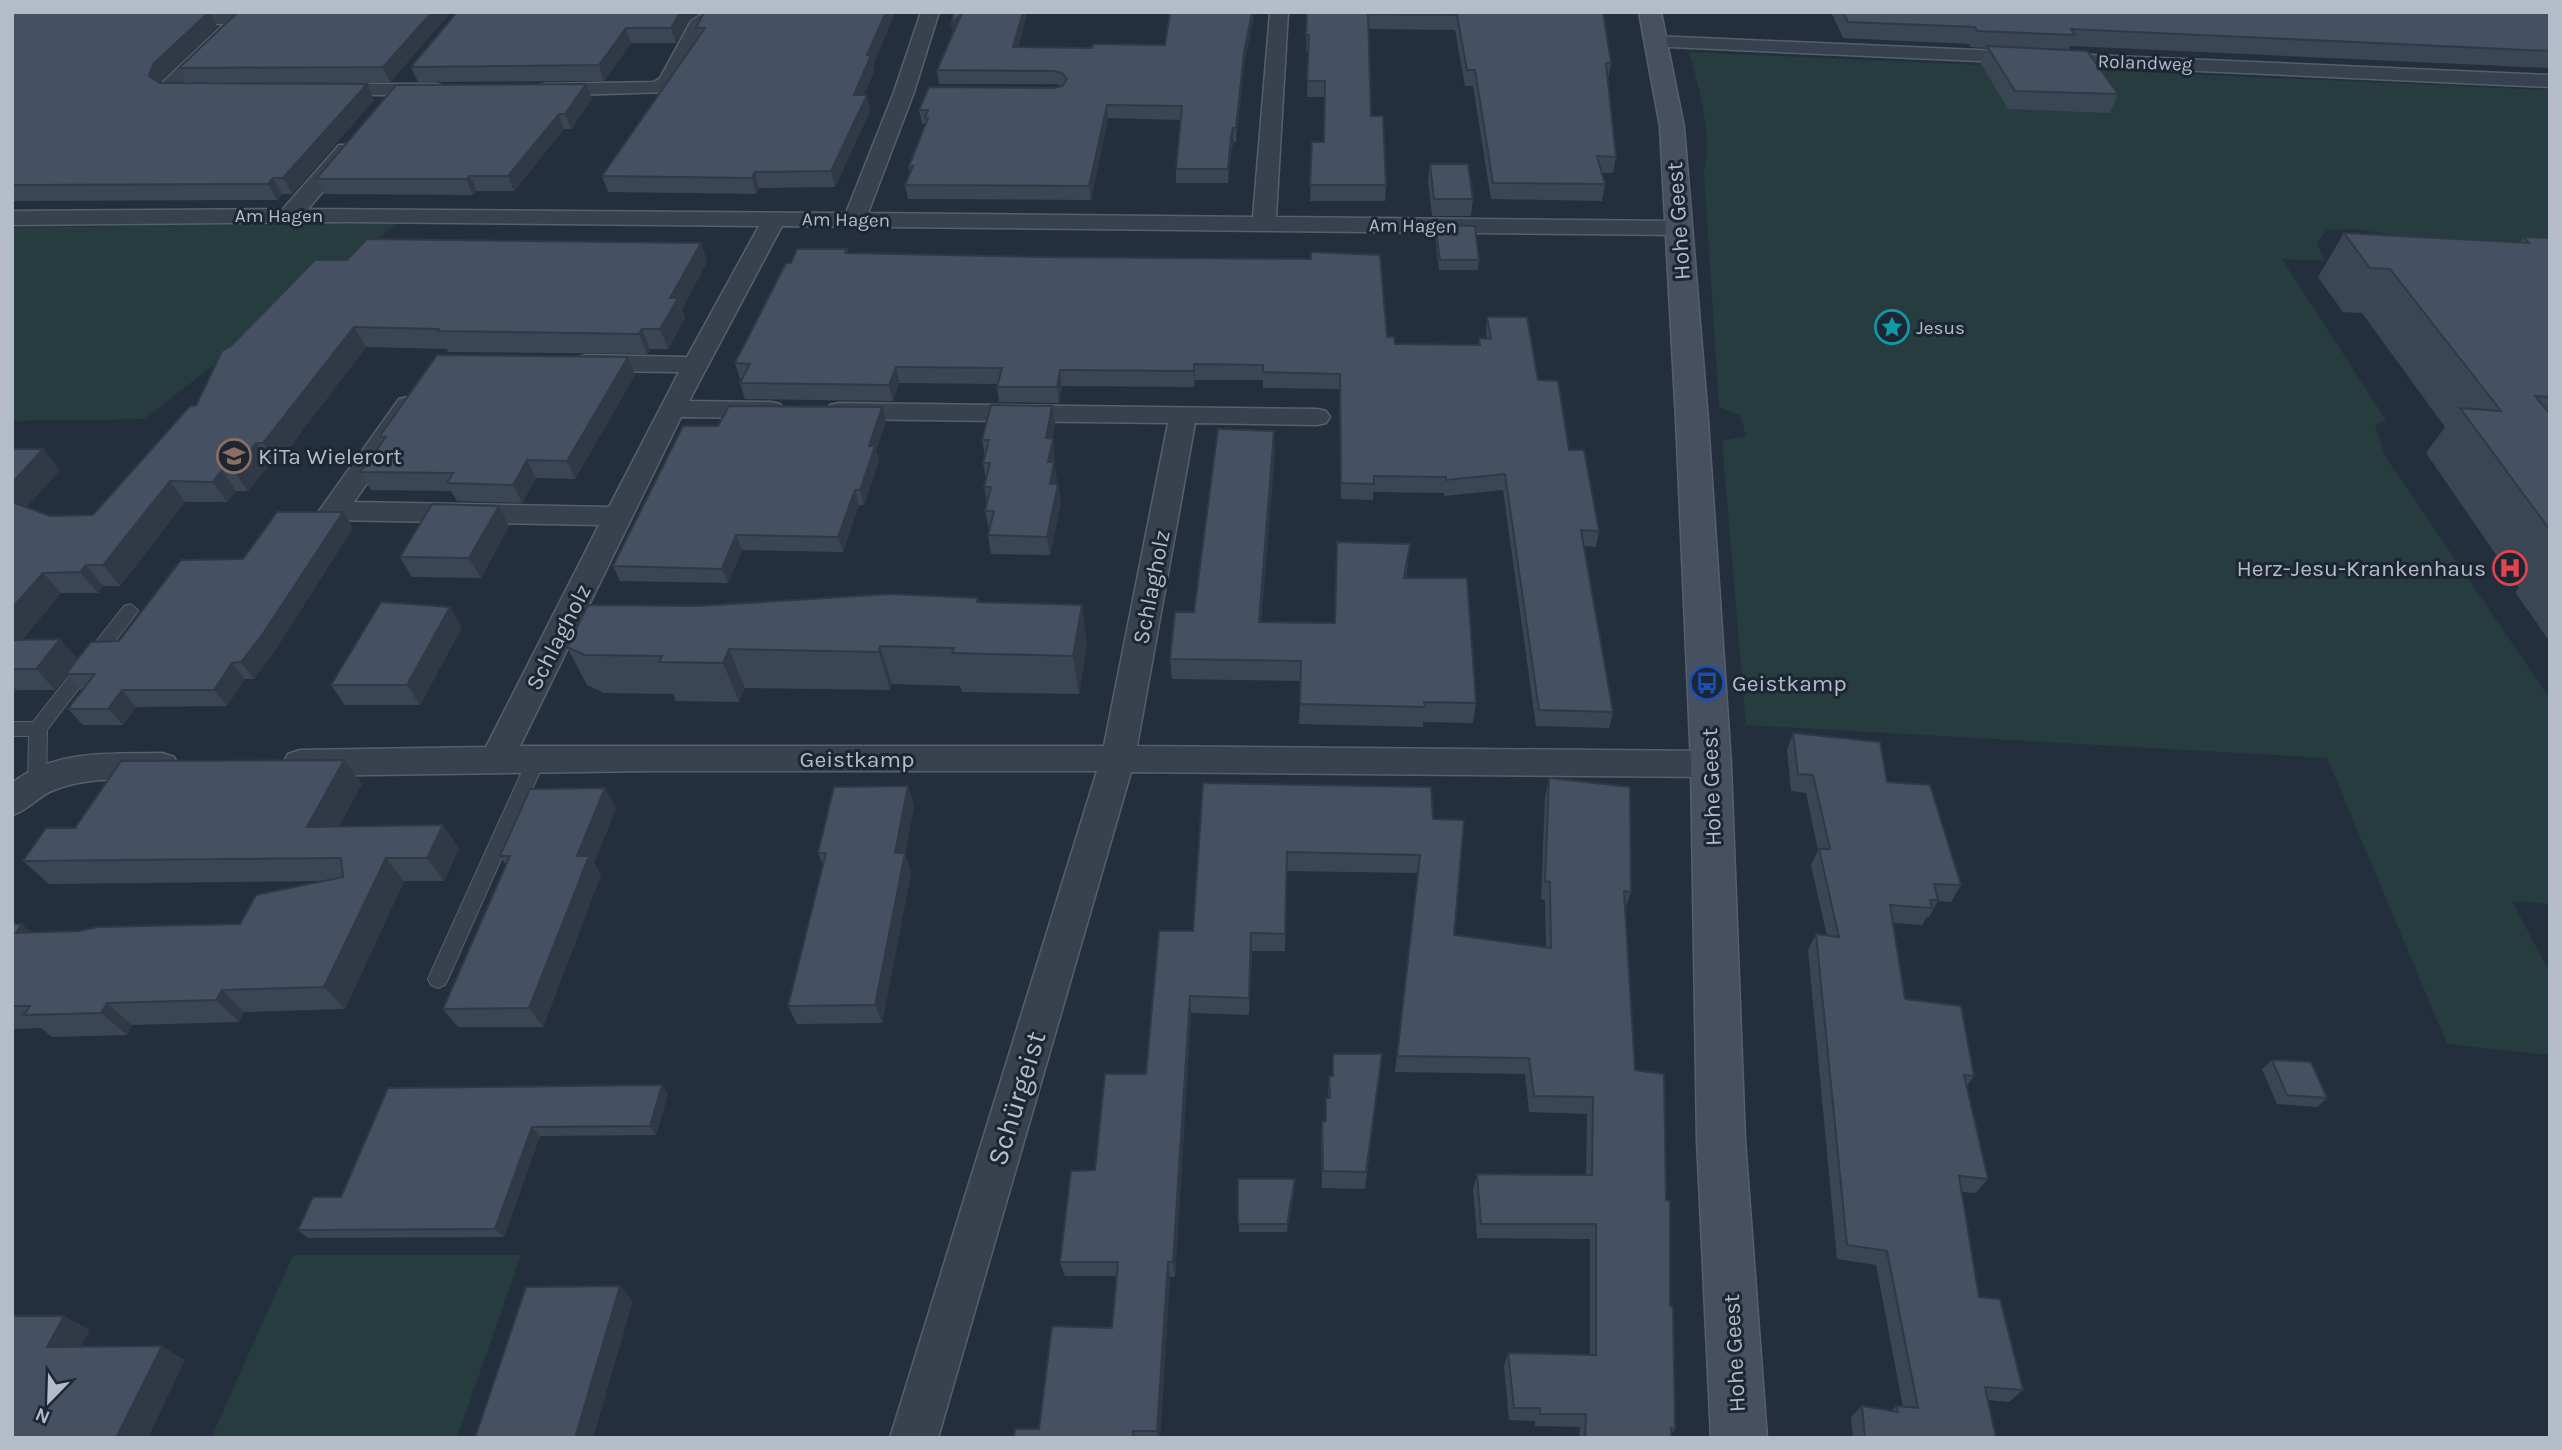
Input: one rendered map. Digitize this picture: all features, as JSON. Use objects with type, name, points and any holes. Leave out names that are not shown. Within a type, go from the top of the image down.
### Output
[{"type":"street","points":[[855,219],[904,92],[930,12]]},
{"type":"street","points":[[1264,222],[1279,12]]},
{"type":"street","points":[[152,17],[240,19],[171,85],[170,90],[221,91]]},
{"type":"street","points":[[521,90],[659,88],[668,82],[700,21]]},
{"type":"street","name":"Rolandweg","points":[[1653,27],[2550,81]]},
{"type":"street","name":"Hohe Geest","points":[[1653,27],[1672,127],[1679,228],[1711,764],[1721,1140],[1739,1438]]},
{"type":"street","points":[[382,110],[416,70]]},
{"type":"street","points":[[301,91],[454,90]]},
{"type":"street","points":[[904,92],[929,92]]},
{"type":"street","points":[[291,214],[364,131]]},
{"type":"street","name":"Am Hagen","points":[[12,218],[291,214],[1679,228]]},
{"type":"street","name":"Schlagholz","points":[[496,758],[672,409],[775,218]]},
{"type":"street","points":[[558,363],[696,365]]},
{"type":"street","points":[[423,383],[333,511],[619,516]]},
{"type":"street","points":[[672,409],[1317,417]]},
{"type":"street","name":"Schlagholz","points":[[1118,759],[1183,415]]},
{"type":"street","name":"Geistkamp","points":[[265,764],[537,758],[1711,764]]},
{"type":"street","name":"Schürgeist","points":[[914,1438],[1118,759]]},
{"type":"street","points":[[25,792],[75,768],[198,765]]},
{"type":"lane","points":[[25,792],[37,729],[130,610]]},
{"type":"lane","points":[[12,729],[37,729]]},
{"type":"lane","points":[[438,979],[537,758]]},
{"type":"green space","points":[[1689,52],[2550,90],[2550,256],[2439,251],[2383,233],[2353,229],[2327,230],[2317,242],[2324,261],[2282,259],[2386,420],[2375,425],[2385,456],[2550,699],[2550,904],[2512,901],[2550,973],[2550,1055],[2447,1044],[2327,758],[1746,725],[1722,441],[1746,436],[1740,415],[1719,407],[1704,171],[1707,158],[1706,128]]},
{"type":"green space","points":[[400,221],[144,419],[12,421],[12,228]]},
{"type":"green space","points":[[293,1255],[521,1255],[457,1438],[211,1438]]},
{"type":"building","points":[[12,12],[209,12],[153,64],[149,76],[160,83],[367,84],[283,178],[273,178],[268,184],[12,185]]},
{"type":"building","points":[[238,12],[432,12],[383,67],[179,68]]},
{"type":"building","points":[[457,12],[680,12],[671,28],[626,28],[599,65],[411,67]]},
{"type":"building","points":[[704,12],[886,12],[867,55],[871,55],[854,95],[867,95],[831,171],[755,172],[752,178],[602,176],[705,28],[696,28]]},
{"type":"building","points":[[954,12],[1023,12],[1013,47],[1092,48],[1093,44],[1165,45],[1170,12],[1252,12],[1228,169],[1176,169],[1182,106],[1107,105],[1089,186],[905,185],[913,166],[909,166],[928,118],[925,118],[928,110],[919,110],[929,87],[1054,88],[1062,86],[1067,79],[1062,73],[1054,71],[937,70],[962,13],[951,24]]},
{"type":"building","points":[[1307,12],[1603,12],[1611,63],[1606,63],[1616,157],[1597,156],[1605,184],[1493,183],[1475,70],[1467,70],[1457,15],[1368,14],[1371,116],[1383,116],[1386,185],[1310,185],[1312,142],[1324,142],[1325,81],[1307,81]]},
{"type":"building","points":[[1843,12],[2550,12],[2550,51],[2071,29],[2075,35],[1977,31],[1975,27],[1848,22]]},
{"type":"building","points":[[1987,46],[2087,51],[2118,94],[2015,91]]},
{"type":"building","points":[[586,84],[565,114],[559,114],[508,176],[470,176],[466,179],[316,179],[396,85]]},
{"type":"building","points":[[1430,164],[1468,164],[1473,199],[1434,199]]},
{"type":"building","points":[[1435,225],[1475,226],[1479,260],[1440,260]]},
{"type":"building","points":[[2344,233],[2529,243],[2524,237],[2550,238],[2550,397],[2535,396],[2550,414],[2550,530],[2460,408],[2501,411],[2390,269],[2370,268]]},
{"type":"building","points":[[367,239],[701,243],[670,298],[678,298],[660,329],[642,329],[639,334],[354,327],[263,443],[256,443],[234,471],[222,470],[213,482],[170,481],[103,565],[86,565],[80,572],[43,573],[12,608],[12,502],[50,516],[93,515],[190,406],[196,406],[222,351],[232,345],[315,260],[347,260]]},
{"type":"building","points":[[797,249],[847,249],[845,253],[1042,257],[1311,259],[1311,252],[1380,255],[1387,337],[1394,337],[1395,344],[1480,345],[1479,338],[1491,339],[1487,317],[1527,317],[1538,380],[1558,381],[1569,450],[1584,450],[1599,531],[1581,530],[1613,712],[1539,710],[1505,474],[1446,480],[1446,477],[1374,476],[1374,484],[1341,483],[1340,374],[1263,372],[1263,365],[1194,364],[1194,371],[1060,370],[1057,387],[997,387],[1002,368],[896,367],[889,385],[740,383],[750,364],[735,363],[786,263],[791,263]]},
{"type":"building","points":[[437,355],[628,357],[567,461],[527,460],[513,485],[447,483],[453,473],[360,472],[386,437],[381,437],[382,433]]},
{"type":"building","points":[[991,405],[1052,406],[1046,438],[1053,439],[1048,462],[1054,462],[1050,484],[1058,484],[1047,537],[988,535],[994,511],[985,511],[991,487],[984,487],[990,463],[983,463],[989,440],[982,440]]},
{"type":"building","points":[[729,406],[882,407],[869,446],[875,446],[860,490],[855,490],[838,537],[736,535],[722,569],[613,566],[683,426],[718,426]]},
{"type":"building","points":[[1218,429],[1274,431],[1259,622],[1335,623],[1337,542],[1410,544],[1404,578],[1467,578],[1476,703],[1424,702],[1425,707],[1300,704],[1301,661],[1170,659],[1175,612],[1194,612]]},
{"type":"building","points":[[12,449],[43,449],[12,483]]},
{"type":"building","points":[[432,504],[499,506],[469,558],[400,557]]},
{"type":"building","points":[[277,512],[343,512],[262,635],[241,662],[232,663],[214,690],[122,690],[108,709],[68,709],[95,674],[66,674],[91,642],[119,641],[181,560],[243,559]]},
{"type":"building","points":[[890,594],[978,598],[977,602],[1082,605],[1073,656],[952,653],[954,648],[880,646],[879,652],[729,649],[723,663],[659,662],[662,656],[585,655],[567,647],[588,605],[698,606]]},
{"type":"building","points":[[381,602],[450,607],[407,685],[331,685]]},
{"type":"building","points":[[60,639],[36,669],[12,669],[12,640]]},
{"type":"building","points":[[1793,733],[1880,742],[1887,782],[1930,785],[1961,885],[1934,884],[1938,900],[1930,900],[1932,908],[1890,905],[1905,999],[1961,1006],[1974,1076],[1964,1075],[1988,1179],[1959,1176],[1979,1297],[2000,1299],[2023,1390],[1985,1387],[1996,1438],[1865,1438],[1862,1406],[1898,1412],[1896,1406],[1918,1408],[1887,1251],[1847,1245],[1816,934],[1839,937],[1819,849],[1830,849],[1813,775],[1798,774]]},
{"type":"building","points":[[344,760],[307,827],[443,825],[427,858],[386,858],[324,987],[222,990],[216,1000],[107,1003],[101,1013],[24,1015],[30,1006],[12,1006],[12,924],[22,924],[16,933],[79,931],[98,927],[240,924],[256,895],[343,877],[341,858],[23,861],[46,828],[75,828],[121,761]]},
{"type":"building","points":[[1549,778],[1630,787],[1631,892],[1624,891],[1635,1070],[1664,1074],[1666,1200],[1670,1201],[1670,1306],[1673,1307],[1675,1429],[1671,1428],[1671,1438],[1585,1438],[1586,1414],[1540,1414],[1540,1408],[1514,1408],[1508,1353],[1596,1355],[1596,1224],[1481,1224],[1477,1174],[1592,1175],[1593,1097],[1534,1096],[1529,1058],[1397,1056],[1420,855],[1287,852],[1285,934],[1251,933],[1249,998],[1190,996],[1173,1262],[1168,1262],[1157,1431],[1133,1431],[1133,1438],[1014,1438],[1015,1429],[1039,1429],[1052,1326],[1112,1328],[1118,1262],[1060,1262],[1071,1171],[1095,1170],[1105,1074],[1146,1074],[1159,931],[1193,931],[1203,783],[1431,787],[1433,819],[1464,820],[1454,935],[1551,948],[1550,882],[1545,881]]},
{"type":"building","points":[[908,786],[895,853],[905,853],[875,1005],[788,1006],[826,853],[818,853],[834,787]]},
{"type":"building","points":[[605,788],[577,856],[589,856],[529,1008],[443,1009],[510,856],[500,856],[530,789]]},
{"type":"building","points":[[1333,1054],[1382,1054],[1366,1172],[1323,1171],[1322,1122],[1326,1121],[1326,1098],[1330,1098],[1329,1076],[1333,1076]]},
{"type":"building","points":[[2272,1060],[2311,1062],[2327,1098],[2287,1095]]},
{"type":"building","points":[[662,1085],[650,1126],[532,1127],[495,1229],[298,1230],[313,1197],[341,1197],[388,1088]]},
{"type":"building","points":[[1238,1179],[1295,1179],[1287,1224],[1238,1224]]},
{"type":"building","points":[[620,1286],[575,1438],[475,1438],[526,1287]]},
{"type":"building","points":[[12,1316],[64,1316],[47,1347],[162,1346],[116,1438],[12,1438]]},
{"type":"place","name":"Jesus","points":[[1892,327]]},
{"type":"place","name":"KiTa Wielerort","points":[[234,456]]},
{"type":"place","name":"Herz-Jesu-Krankenhaus","points":[[2510,568]]},
{"type":"place","name":"Geistkamp","points":[[1707,683]]}]
